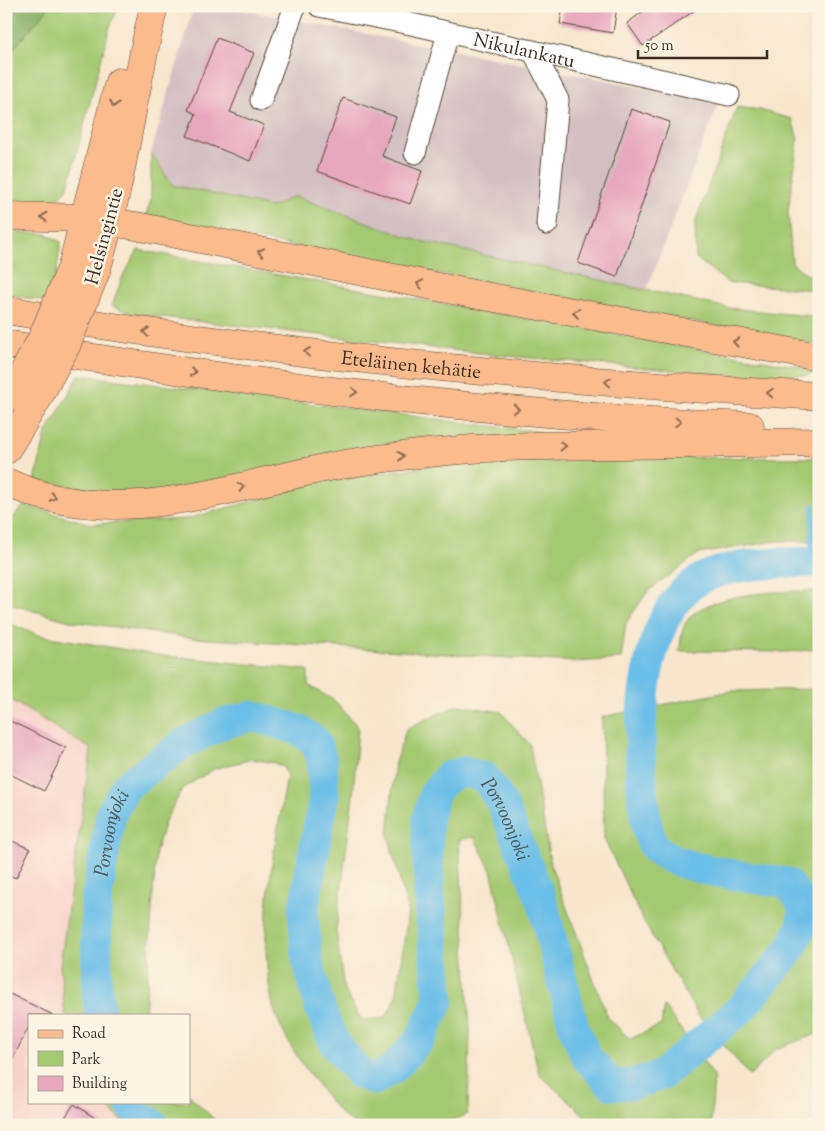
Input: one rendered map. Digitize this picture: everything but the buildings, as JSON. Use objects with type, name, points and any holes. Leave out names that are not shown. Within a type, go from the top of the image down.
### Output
[{"type":"main road","name":"Helsingintie","points":[[98,220],[140,6]]},
{"type":"main road","name":"Helsingintie","points":[[6,450],[37,400],[66,346],[84,269],[141,61],[154,6]]},
{"type":"main road","points":[[6,216],[98,220],[468,293],[819,357]]},
{"type":"main road","name":"Helsingintie","points":[[9,400],[42,338],[84,269]]},
{"type":"main road","name":"Eteläinen kehätie","points":[[6,310],[112,328],[390,362],[621,383],[819,396]]},
{"type":"main road","name":"Eteläinen kehätie","points":[[6,344],[256,381],[402,398],[643,420],[819,429]]},
{"type":"main road","points":[[6,482],[54,497],[121,507],[153,505],[194,498],[375,459],[438,452],[534,446],[819,442]]},
{"type":"street","points":[[261,100],[295,6]]},
{"type":"street","name":"Nikulankatu","points":[[319,6],[415,15],[448,33],[729,95]]},
{"type":"street","points":[[415,154],[448,33]]},
{"type":"street","points":[[533,51],[558,100],[547,224]]},
{"type":"shaded area","points":[[194,6],[222,6],[719,102],[646,291],[172,185],[151,153]]},
{"type":"shaded area","points":[[6,697],[91,748],[60,965],[65,1014],[28,1014],[28,1104],[104,1104],[127,1125],[6,1125]]},
{"type":"green space","points":[[9,6],[50,6],[9,54]]},
{"type":"green space","points":[[50,6],[119,6],[110,26],[67,190],[56,200],[23,205],[6,204],[6,66],[9,54]]},
{"type":"green space","points":[[737,107],[760,110],[792,119],[798,140],[788,212],[792,263],[810,277],[819,277],[819,290],[728,283],[696,258],[695,223]]},
{"type":"green space","points":[[151,153],[172,185],[272,207],[294,196],[416,240],[728,308],[819,317],[819,345],[145,218],[151,200]]},
{"type":"green space","points":[[6,232],[46,234],[61,242],[55,281],[48,302],[6,294]]},
{"type":"green space","points":[[138,250],[819,370],[819,374],[762,378],[496,355],[134,314],[112,306],[122,278]]},
{"type":"green space","points":[[79,375],[541,432],[535,436],[118,498],[35,480],[46,434]]},
{"type":"green space","points":[[631,457],[819,458],[819,541],[776,541],[698,554],[648,591],[626,623],[621,659],[574,662],[192,638],[70,621],[6,603],[6,526],[24,505],[91,524],[187,519],[327,480],[452,463]]},
{"type":"green space","points":[[819,591],[819,649],[787,652],[679,651],[685,624],[694,613],[708,605],[746,595]]},
{"type":"green space","points":[[6,622],[38,635],[157,655],[308,670],[308,685],[335,701],[358,727],[353,796],[336,931],[344,989],[361,1020],[385,1018],[396,998],[408,912],[388,834],[395,762],[407,728],[458,705],[501,712],[530,745],[551,866],[608,1018],[630,1039],[661,1025],[664,1006],[714,1076],[711,1125],[595,1125],[539,1074],[491,870],[474,837],[459,840],[470,1031],[468,1109],[466,1115],[438,1125],[356,1125],[350,1121],[333,1105],[302,1064],[279,1022],[272,1001],[266,945],[267,917],[269,888],[287,776],[283,767],[275,763],[252,759],[214,769],[183,788],[165,821],[156,851],[145,1014],[65,1014],[60,965],[91,749],[6,697]]},
{"type":"green space","points":[[819,689],[819,1033],[776,1049],[750,1076],[698,1015],[645,924],[604,839],[602,717],[731,691]]},
{"type":"green space","points":[[190,1096],[220,1125],[127,1125],[104,1104],[190,1104]]},
{"type":"waterway","points":[[811,563],[813,506]]},
{"type":"waterway","name":"Porvoonjoki","points":[[100,1014],[97,987],[96,902],[111,814],[126,786],[183,744],[222,724],[253,716],[299,730],[315,741],[322,760],[324,796],[303,913],[307,958],[320,1008],[335,1044],[359,1073],[374,1080],[394,1068],[421,1038],[439,1000],[429,891],[427,820],[435,792],[449,776],[465,772],[485,778],[501,801],[542,901],[574,1028],[587,1058],[612,1085],[635,1084],[662,1075],[742,1008],[790,950],[801,928],[804,905],[787,883],[695,867],[663,854],[654,846],[646,821],[641,780],[640,750],[645,685],[652,653],[663,624],[677,599],[696,582],[709,575],[739,567],[772,563],[819,562]]},
{"type":"waterway","name":"Porvoonjoki","points":[[130,1104],[138,1115],[154,1125]]}]
